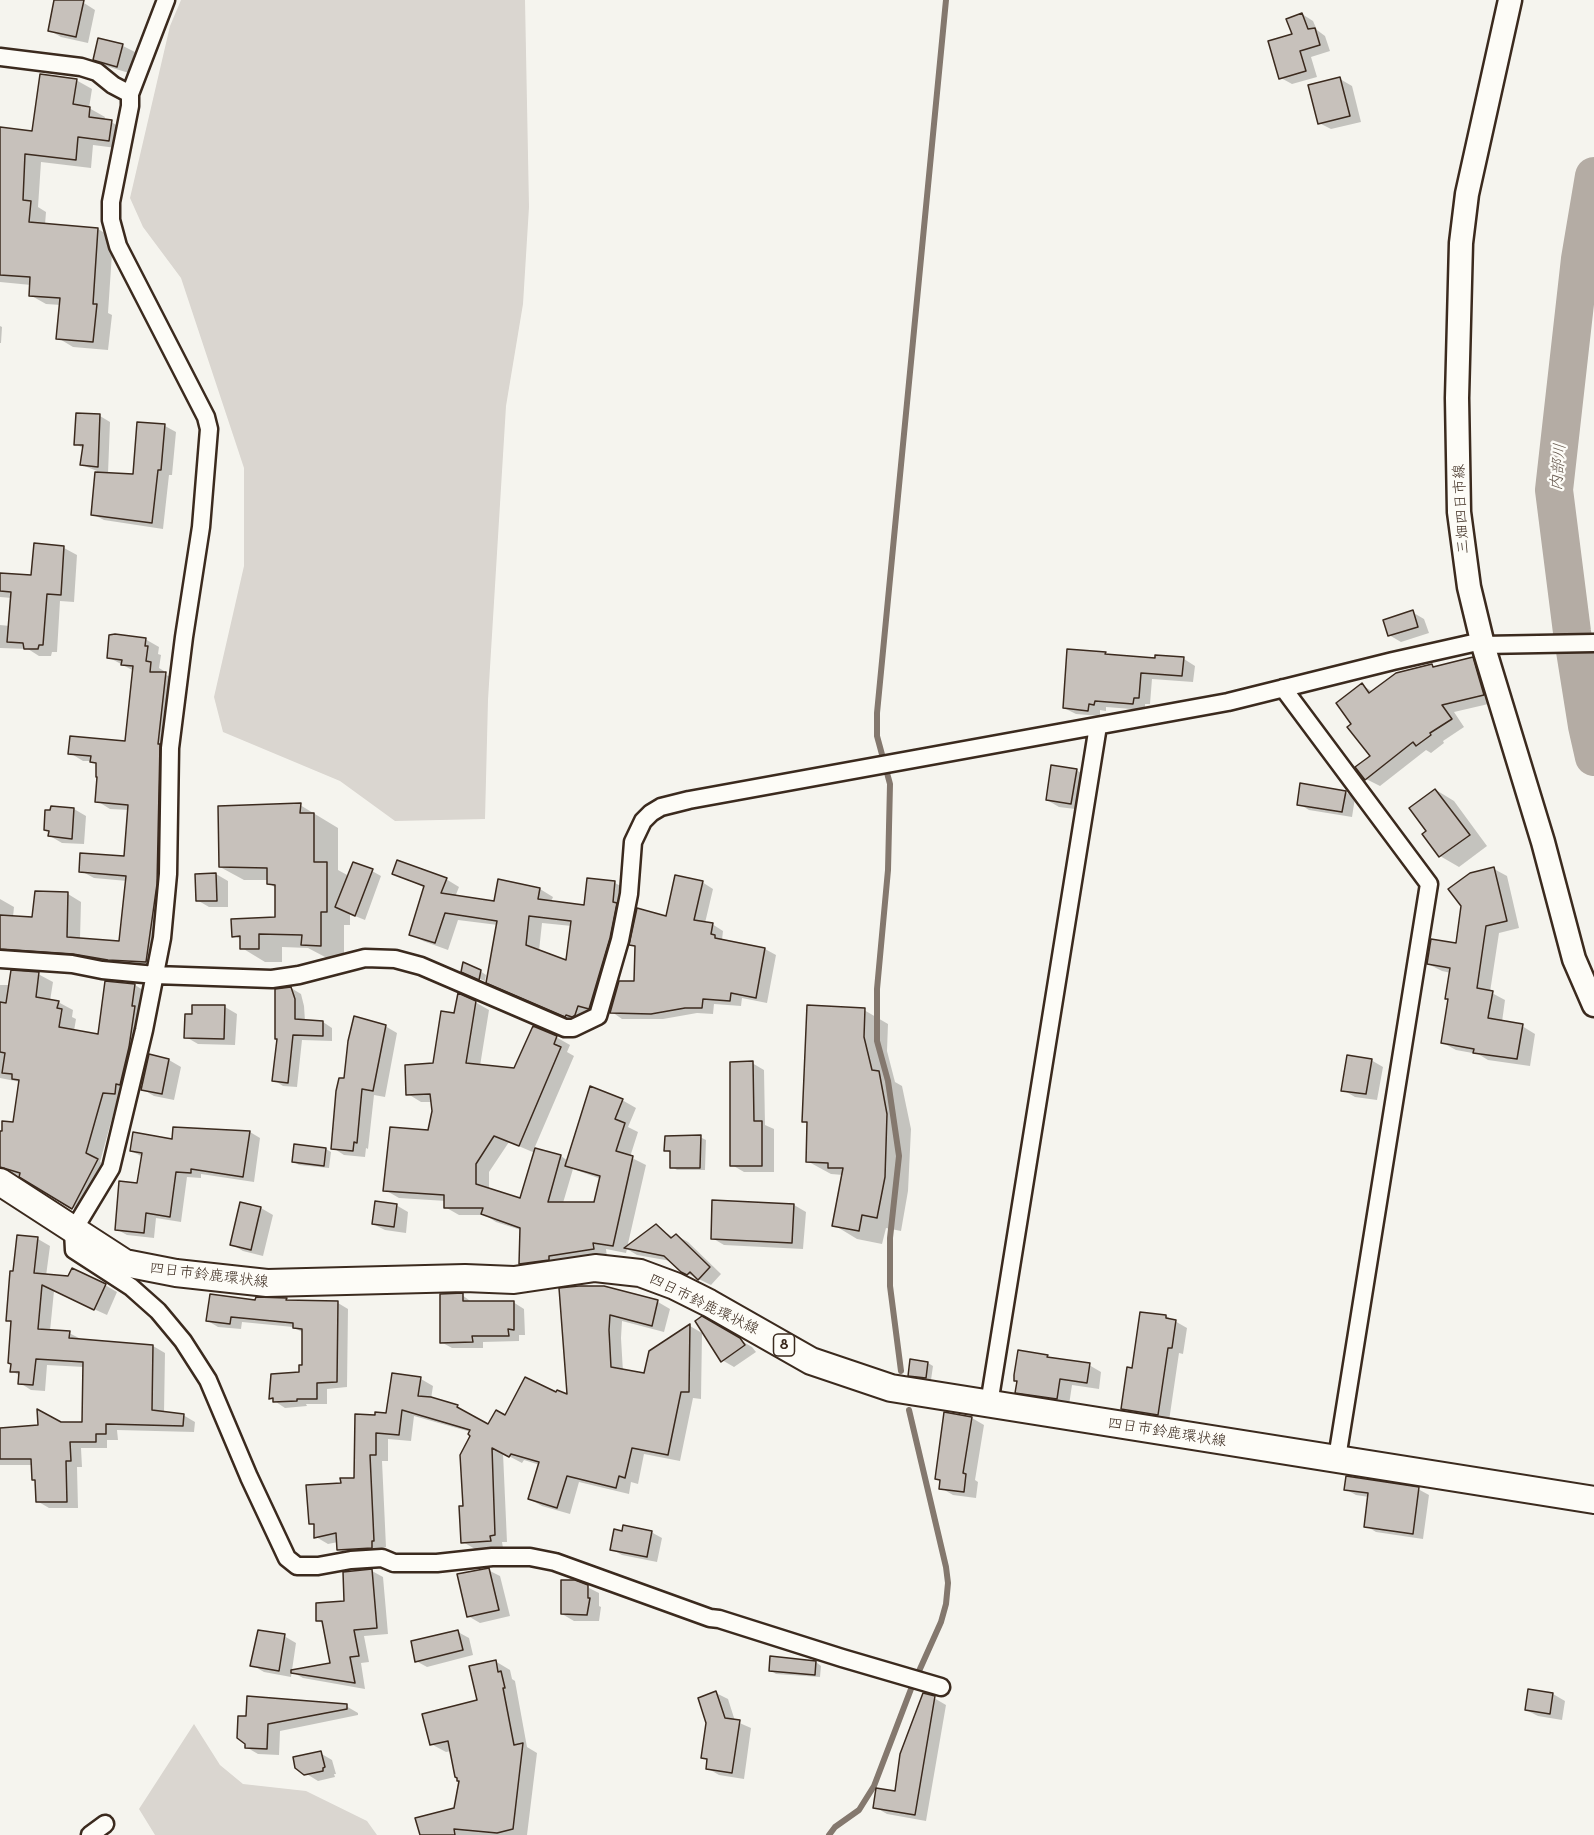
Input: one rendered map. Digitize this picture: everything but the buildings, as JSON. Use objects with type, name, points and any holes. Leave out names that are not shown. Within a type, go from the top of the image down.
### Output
[{"type":"main road","name":"三畑四日市線","points":[[1510,0],[1467,194],[1461,243],[1457,398],[1459,512],[1469,587],[1483,643],[1543,842],[1574,959],[1594,1005]]},
{"type":"main road","name":"四日市鈴鹿環状線","points":[[0,1182],[124,1263],[176,1273],[267,1283],[465,1278],[514,1280],[595,1268],[640,1273],[675,1286],[709,1303],[811,1361],[891,1388],[1594,1500]]},
{"type":"street","points":[[166,0],[130,94],[130,106],[111,202],[111,220],[118,246],[198,401],[209,429],[198,551],[172,723],[162,938],[111,1168],[73,1231],[74,1250],[131,1287],[158,1311],[183,1341],[208,1380],[287,1558],[297,1566],[318,1566],[351,1560],[382,1558],[394,1563],[437,1563],[492,1557],[530,1557],[546,1560],[710,1618],[941,1687]]},
{"type":"street","points":[[0,57],[81,67],[97,72],[113,85],[130,94]]},
{"type":"street","points":[[0,959],[72,964],[102,970],[155,975],[272,979],[299,975],[365,958],[394,959],[421,966],[565,1028],[573,1028],[598,1016],[620,940],[629,894],[633,842],[643,822],[661,807],[1228,702],[1393,661],[1483,643],[1594,642]]},
{"type":"street","points":[[1283,688],[1429,884],[1337,1458]]},
{"type":"street","points":[[989,1404],[1098,726]]},
{"type":"street","points":[[90,1835],[105,1824]]},
{"type":"shaded area","points":[[181,0],[525,0],[529,207],[523,304],[506,406],[488,700],[485,819],[395,821],[340,781],[223,732],[214,697],[244,566],[244,468],[181,278],[143,227],[130,198],[170,26]]},
{"type":"shaded area","points":[[194,1724],[220,1765],[243,1784],[306,1791],[367,1821],[377,1835],[155,1835],[139,1809]]},
{"type":"waterway","points":[[901,1371],[890,1286],[890,1238],[899,1156],[888,1081],[877,1041],[877,989],[888,870],[890,784],[877,736],[877,713],[946,0]]},
{"type":"waterway","name":"内部川","points":[[1594,176],[1580,259],[1554,490],[1572,632],[1594,757]]},
{"type":"waterway","points":[[829,1835],[835,1827],[859,1810],[874,1786],[911,1689],[941,1622],[946,1604],[948,1583],[946,1567],[909,1410]]}]
